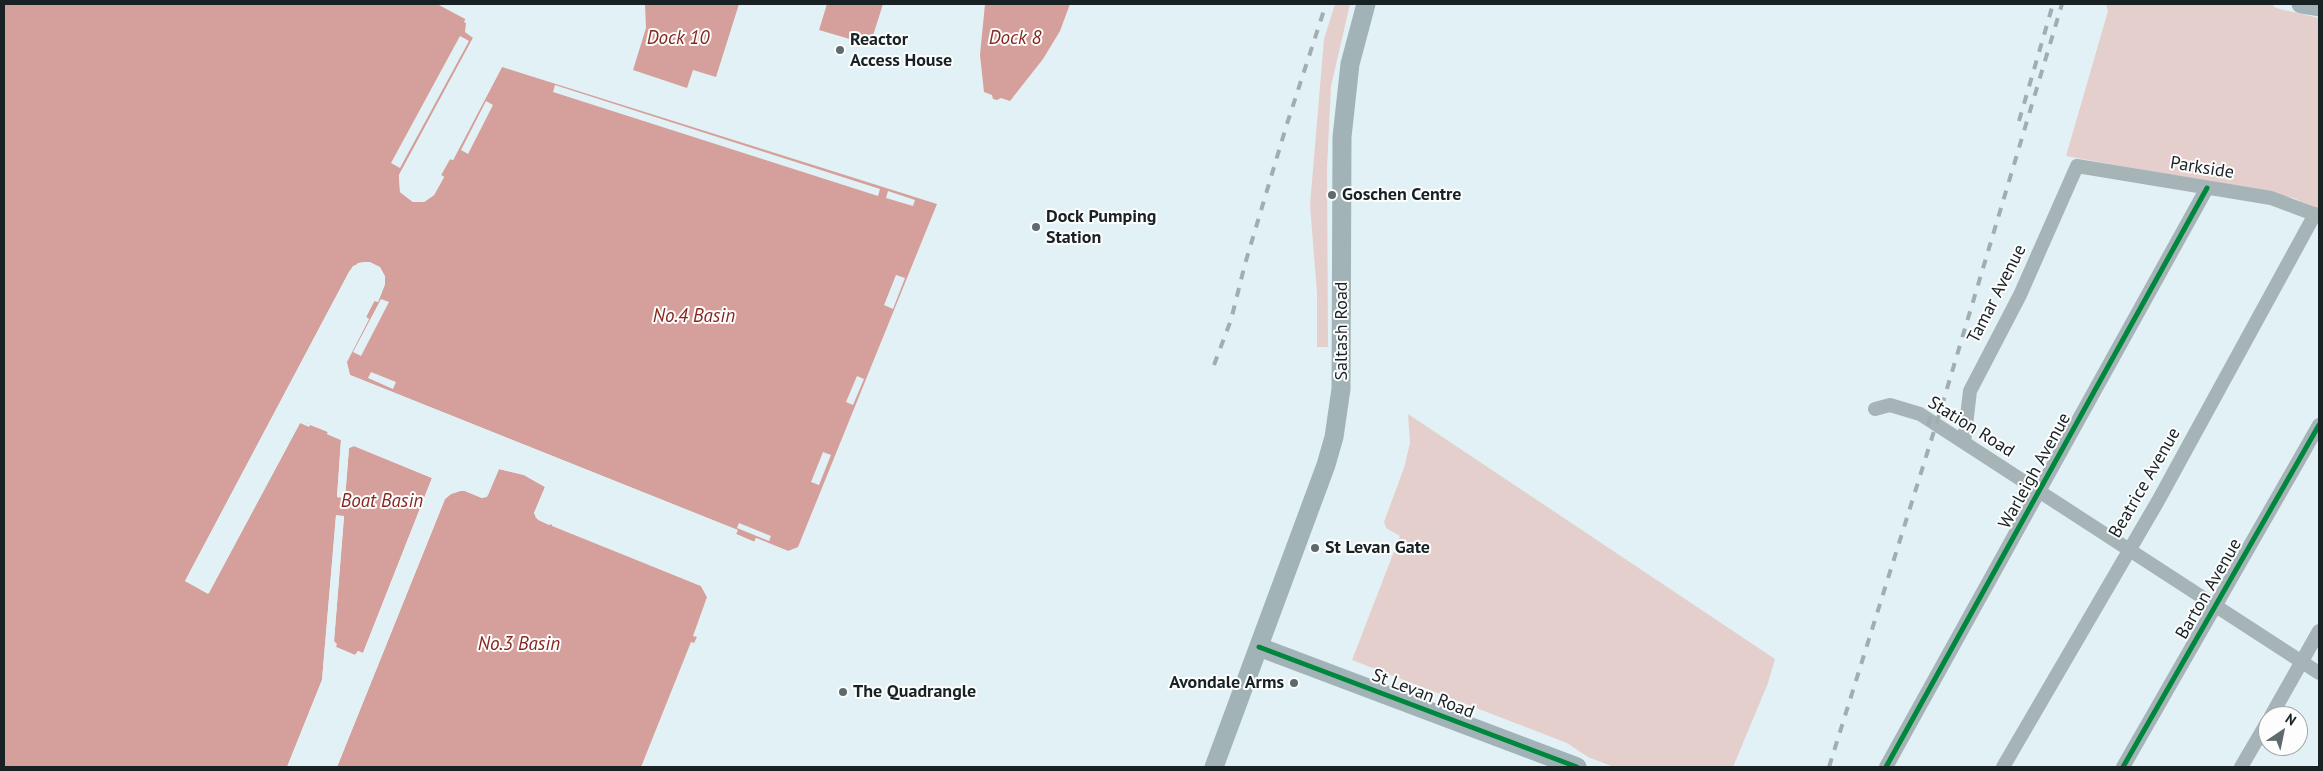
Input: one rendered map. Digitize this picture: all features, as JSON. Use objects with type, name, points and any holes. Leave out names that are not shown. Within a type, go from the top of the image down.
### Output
[{"type":"main road","name":"Saltash Road","points":[[1214,767],[1326,465],[1338,415],[1343,329],[1342,137],[1350,64],[1366,4]]},
{"type":"main road","points":[[2301,4],[2319,7]]},
{"type":"main road","name":"St Levan Road","points":[[1259,646],[1552,763],[1577,767]]},
{"type":"street","name":"Parkside","points":[[2077,166],[2271,198],[2317,215]]},
{"type":"street","name":"Tamar Avenue","points":[[1964,442],[1970,391],[2020,295],[2077,166]]},
{"type":"street","name":"Warleigh Avenue","points":[[1886,767],[2208,188]]},
{"type":"street","name":"Beatrice Avenue","points":[[2003,767],[2317,215]]},
{"type":"street","name":"Station Road","points":[[1875,409],[1890,405],[1920,414],[2319,674]]},
{"type":"street","name":"Barton Avenue","points":[[2123,767],[2319,425]]},
{"type":"street","points":[[2277,706],[2319,631]]},
{"type":"street","points":[[2241,767],[2258,738]]},
{"type":"shaded area","points":[[1335,4],[1350,4],[1331,86],[1327,168],[1328,347],[1317,347],[1317,293],[1310,205],[1324,39]]},
{"type":"shaded area","points":[[2106,4],[2273,4],[2274,7],[2280,9],[2319,18],[2319,211],[2294,198],[2066,156],[2108,11]]},
{"type":"shaded area","points":[[1408,414],[1775,659],[1768,683],[1733,767],[1614,767],[1588,757],[1567,743],[1352,660],[1400,536],[1386,528],[1384,522],[1404,468],[1410,443]]},
{"type":"water","points":[[4,4],[473,4],[464,22],[466,23],[465,32],[473,38],[399,175],[400,192],[413,202],[424,202],[434,195],[444,177],[441,175],[450,159],[453,160],[502,67],[937,204],[798,547],[788,551],[756,538],[755,542],[736,534],[737,530],[350,375],[346,362],[369,319],[366,317],[375,300],[378,302],[385,284],[380,267],[364,262],[358,263],[349,272],[185,581],[209,593],[300,423],[310,424],[341,440],[337,497],[345,498],[349,448],[354,446],[432,478],[363,653],[358,651],[355,655],[336,647],[334,641],[344,517],[336,516],[322,680],[287,767],[4,767]]},
{"type":"water","name":"Dock 10","points":[[645,4],[739,4],[716,77],[693,70],[687,88],[633,70],[646,28]]},
{"type":"water","points":[[827,4],[883,4],[870,45],[819,30]]},
{"type":"water","name":"Dock 8","points":[[985,4],[1070,4],[1060,31],[1043,59],[1010,101],[1001,98],[993,99],[992,95],[984,92],[980,55]]},
{"type":"water","name":"No.3 Basin","points":[[499,469],[524,475],[545,487],[534,513],[536,518],[701,586],[707,597],[693,636],[697,637],[694,643],[691,642],[641,767],[337,767],[445,499],[451,494],[460,491],[465,491],[482,498],[488,495]]},
{"type":"pier","points":[[437,4],[470,4],[475,6],[467,20]]},
{"type":"pier","points":[[460,36],[469,41],[400,168],[391,163]]},
{"type":"pier","points":[[473,38],[475,40],[401,176],[403,191],[410,198],[424,199],[432,194],[441,178],[439,174],[448,157],[452,157],[500,66],[502,67],[453,160],[450,159],[441,175],[444,177],[434,195],[424,202],[413,202],[400,192],[399,175]]},
{"type":"pier","points":[[555,85],[880,189],[878,196],[553,92]]},
{"type":"pier","points":[[486,101],[493,105],[468,154],[461,150]]},
{"type":"pier","points":[[888,191],[915,200],[913,206],[886,198]]},
{"type":"pier","points":[[370,262],[380,267],[385,276],[385,284],[378,302],[374,301],[366,317],[369,319],[347,362],[350,375],[738,530],[736,534],[754,542],[756,538],[788,551],[786,553],[758,541],[754,544],[735,536],[734,532],[348,377],[344,361],[366,320],[364,316],[373,299],[377,299],[382,283],[382,277],[378,269],[369,264],[360,265],[351,273],[189,580],[207,590],[299,421],[308,424],[311,422],[329,429],[330,433],[343,439],[340,495],[343,495],[347,447],[354,443],[434,477],[365,654],[358,654],[355,657],[335,649],[331,641],[341,518],[338,518],[324,681],[290,767],[287,767],[322,680],[336,515],[344,516],[334,641],[337,644],[336,647],[355,655],[358,651],[363,653],[432,478],[354,446],[349,448],[345,498],[337,497],[341,440],[327,434],[328,432],[300,423],[208,594],[185,581],[349,272],[353,266]]},
{"type":"pier","points":[[896,275],[905,278],[893,309],[884,305]]},
{"type":"pier","points":[[381,299],[389,302],[361,356],[353,352]]},
{"type":"pier","points":[[371,372],[396,382],[393,389],[368,378]]},
{"type":"pier","points":[[857,376],[864,379],[853,405],[846,402]]},
{"type":"pier","points":[[823,452],[831,455],[819,485],[811,482]]},
{"type":"pier","points":[[498,466],[525,473],[547,486],[537,513],[539,518],[554,522],[555,525],[702,584],[709,596],[707,597],[701,586],[552,526],[552,524],[549,525],[538,520],[534,513],[545,487],[524,475],[499,469],[487,497],[482,498],[465,491],[460,491],[451,494],[445,499],[337,767],[335,767],[443,498],[447,493],[460,488],[485,495]]},
{"type":"pier","points":[[739,523],[771,536],[769,541],[737,528]]},
{"type":"railway","points":[[1214,365],[1231,320],[1245,264],[1286,127],[1326,4]]},
{"type":"railway","points":[[2019,121],[2053,4]]},
{"type":"railway","points":[[1829,767],[1940,412],[2062,4]]},
{"type":"railway","points":[[1928,425],[1938,392]]},
{"type":"cycle path","points":[[1886,767],[2207,188]]},
{"type":"cycle path","points":[[2123,767],[2319,425]]},
{"type":"cycle path","points":[[1259,647],[1577,767]]},
{"type":"place","name":"Reactor Access House","points":[[840,50]]},
{"type":"place","name":"Goschen Centre","points":[[1332,195]]},
{"type":"place","name":"Dock Pumping Station","points":[[1036,227]]},
{"type":"place","name":"St Levan Gate","points":[[1315,548]]},
{"type":"place","name":"Avondale Arms","points":[[1294,683]]},
{"type":"place","name":"The Quadrangle","points":[[843,692]]},
{"type":"water label","name":"No.4 Basin","points":[[694,317]]},
{"type":"water label","name":"Boat Basin","points":[[382,502]]}]
